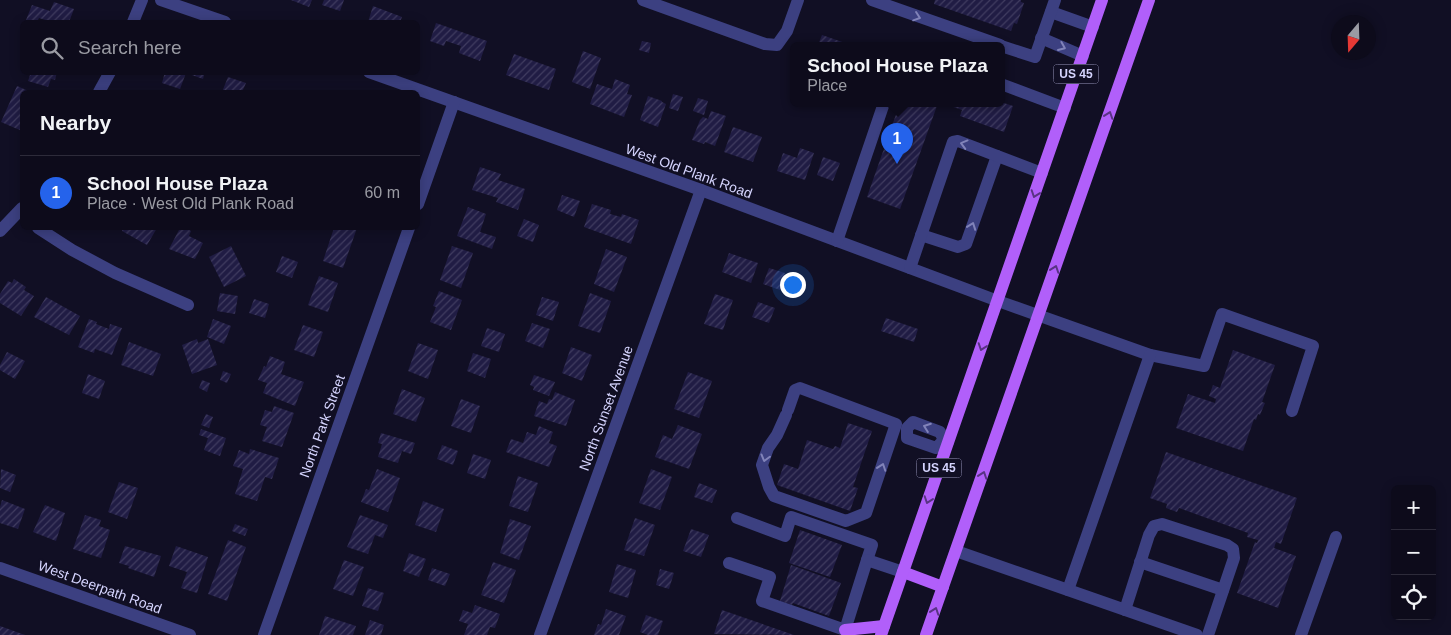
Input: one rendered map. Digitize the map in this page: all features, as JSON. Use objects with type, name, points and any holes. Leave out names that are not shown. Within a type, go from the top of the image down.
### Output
[{"type":"main road","name":"US 45","points":[[882,631],[946,441],[998,301],[1102,0]]},
{"type":"main road","name":"US 45","points":[[926,635],[1149,0]]},
{"type":"main road","points":[[903,572],[943,587]]},
{"type":"main road","points":[[847,633],[882,631]]},
{"type":"street","points":[[134,20],[142,0]]},
{"type":"street","points":[[161,0],[219,20]]},
{"type":"street","points":[[643,0],[764,44],[777,44],[787,31],[798,0]]},
{"type":"street","points":[[872,0],[991,42]]},
{"type":"street","points":[[1005,47],[1035,57],[1053,6],[1093,27]]},
{"type":"street","points":[[1041,38],[1083,56]]},
{"type":"street","points":[[100,90],[108,75]]},
{"type":"street","name":"West Old Plank Road","points":[[378,75],[701,190],[998,301],[1150,355],[1204,366],[1222,314],[1313,346],[1292,412]]},
{"type":"street","points":[[1005,86],[1065,108]]},
{"type":"street","points":[[420,198],[454,102]]},
{"type":"street","points":[[837,241],[883,107]]},
{"type":"street","points":[[910,268],[953,142],[958,141],[1042,173]]},
{"type":"street","points":[[921,235],[958,247],[966,244],[997,156]]},
{"type":"street","name":"North Sunset Avenue","points":[[540,635],[701,190]]},
{"type":"street","points":[[0,231],[20,214]]},
{"type":"street","points":[[41,230],[72,250],[115,273],[188,305]]},
{"type":"street","name":"North Park Street","points":[[264,635],[408,230]]},
{"type":"street","points":[[1068,590],[1150,355]]},
{"type":"street","points":[[902,426],[866,513],[846,520],[774,496],[769,488],[762,465],[768,448],[777,435],[795,390],[800,388],[902,426],[913,422],[940,432],[946,441]]},
{"type":"street","points":[[729,563],[770,577],[762,601],[847,633],[872,546],[791,517],[785,536],[737,518]]},
{"type":"street","points":[[1125,610],[1154,526],[1162,524],[1227,545],[1233,549],[1234,558],[1208,635]]},
{"type":"street","points":[[1301,635],[1336,538]]},
{"type":"street","points":[[956,551],[1197,635]]},
{"type":"street","points":[[868,560],[903,572]]},
{"type":"street","points":[[1140,562],[1223,590]]},
{"type":"street","name":"West Deerpath Road","points":[[0,568],[190,635]]},
{"type":"building","points":[[291,0],[312,0],[309,7]]},
{"type":"building","points":[[324,0],[344,0],[340,11],[322,5]]},
{"type":"building","points":[[935,0],[1021,0],[1024,3],[1017,24],[1014,23],[1011,31],[934,4]]},
{"type":"building","points":[[54,2],[74,9],[70,20],[46,20],[39,18],[38,20],[26,20],[32,5],[50,11]]},
{"type":"building","points":[[373,6],[402,17],[401,20],[369,20]]},
{"type":"building","points":[[436,23],[487,41],[480,61],[459,53],[461,46],[446,41],[444,46],[430,41]]},
{"type":"building","points":[[822,35],[842,42],[819,42]]},
{"type":"building","points":[[642,41],[651,43],[649,53],[639,50]]},
{"type":"building","points":[[583,51],[601,58],[590,89],[572,82]]},
{"type":"building","points":[[514,54],[556,69],[549,90],[506,75]]},
{"type":"building","points":[[30,75],[56,75],[55,80],[51,79],[48,87],[28,81]]},
{"type":"building","points":[[164,75],[185,75],[180,89],[162,83]]},
{"type":"building","points":[[192,75],[204,75],[203,79]]},
{"type":"building","points":[[228,77],[246,83],[243,90],[223,90]]},
{"type":"building","points":[[615,79],[630,85],[627,94],[632,95],[624,117],[590,104],[597,84],[612,89]]},
{"type":"building","points":[[17,86],[26,90],[20,90],[20,130],[1,122]]},
{"type":"building","points":[[673,94],[683,97],[678,111],[669,108]]},
{"type":"building","points":[[648,96],[666,104],[658,127],[640,120]]},
{"type":"building","points":[[698,98],[708,101],[704,115],[693,111]]},
{"type":"building","points":[[1005,103],[1013,106],[1004,132],[960,116],[962,110],[953,107],[1005,107]]},
{"type":"building","points":[[899,107],[937,107],[900,209],[867,197]]},
{"type":"building","points":[[711,111],[726,116],[715,146],[692,140],[700,120],[703,117],[708,119]]},
{"type":"building","points":[[733,127],[762,137],[753,162],[724,152]]},
{"type":"building","points":[[800,148],[814,153],[805,180],[777,171],[783,153],[797,158]]},
{"type":"building","points":[[823,157],[840,163],[833,181],[817,175]]},
{"type":"building","points":[[480,167],[501,174],[498,180],[525,189],[518,210],[496,202],[498,198],[472,190]]},
{"type":"building","points":[[562,195],[580,201],[574,217],[557,210]]},
{"type":"building","points":[[592,204],[611,210],[610,214],[621,217],[622,214],[639,220],[631,244],[584,227]]},
{"type":"building","points":[[468,207],[486,214],[480,232],[496,237],[492,249],[457,236]]},
{"type":"building","points":[[524,219],[539,225],[533,242],[517,236]]},
{"type":"building","points":[[122,230],[156,230],[147,245]]},
{"type":"building","points":[[179,230],[191,231],[189,236],[203,243],[195,259],[169,249]]},
{"type":"building","points":[[333,230],[356,230],[343,268],[323,261]]},
{"type":"building","points":[[231,246],[246,276],[224,287],[209,257]]},
{"type":"building","points":[[452,246],[473,253],[461,288],[440,280]]},
{"type":"building","points":[[606,249],[627,257],[614,292],[594,284]]},
{"type":"building","points":[[729,253],[758,263],[751,283],[722,272]]},
{"type":"building","points":[[282,256],[298,262],[292,278],[276,272]]},
{"type":"building","points":[[769,268],[785,273],[780,290],[763,284]]},
{"type":"building","points":[[319,276],[338,283],[328,312],[308,305]]},
{"type":"building","points":[[14,279],[26,287],[24,290],[34,296],[21,316],[0,303],[0,294],[8,281],[12,283]]},
{"type":"building","points":[[439,291],[462,300],[451,330],[430,322],[436,307],[433,306]]},
{"type":"building","points":[[220,293],[238,296],[235,314],[217,311]]},
{"type":"building","points":[[590,293],[611,301],[600,333],[578,326]]},
{"type":"building","points":[[715,294],[733,300],[723,330],[704,324]]},
{"type":"building","points":[[46,297],[80,316],[69,335],[34,317]]},
{"type":"building","points":[[542,297],[559,302],[553,321],[536,315]]},
{"type":"building","points":[[254,299],[269,304],[265,318],[249,313]]},
{"type":"building","points":[[758,302],[775,308],[769,323],[752,317]]},
{"type":"building","points":[[886,318],[918,329],[914,342],[881,331]]},
{"type":"building","points":[[89,319],[109,329],[110,324],[122,328],[112,355],[95,349],[94,353],[78,347]]},
{"type":"building","points":[[213,319],[231,326],[224,344],[207,337]]},
{"type":"building","points":[[532,323],[550,329],[543,348],[525,341]]},
{"type":"building","points":[[303,325],[323,332],[314,357],[294,350]]},
{"type":"building","points":[[487,328],[505,334],[499,352],[481,346]]},
{"type":"building","points":[[197,339],[198,343],[208,339],[217,365],[192,374],[182,345]]},
{"type":"building","points":[[129,342],[161,354],[153,376],[121,365]]},
{"type":"building","points":[[418,343],[438,350],[428,379],[408,371]]},
{"type":"building","points":[[571,347],[592,355],[582,381],[562,373]]},
{"type":"building","points":[[1233,350],[1275,365],[1262,402],[1265,403],[1260,415],[1258,414],[1256,420],[1254,419],[1243,451],[1176,428],[1188,394],[1215,403],[1216,399],[1209,396],[1213,385],[1220,388]]},
{"type":"building","points":[[7,352],[25,361],[15,379],[0,370],[0,365]]},
{"type":"building","points":[[473,353],[491,359],[485,378],[467,371]]},
{"type":"building","points":[[270,356],[285,362],[281,374],[304,382],[295,406],[263,393],[267,383],[258,380]]},
{"type":"building","points":[[223,371],[231,374],[227,383],[220,380]]},
{"type":"building","points":[[688,372],[712,381],[699,418],[674,409]]},
{"type":"building","points":[[88,374],[105,381],[99,399],[82,393]]},
{"type":"building","points":[[534,375],[555,382],[549,396],[533,390],[534,387],[530,385]]},
{"type":"building","points":[[202,380],[210,383],[207,392],[199,388]]},
{"type":"building","points":[[402,389],[425,398],[416,422],[393,414]]},
{"type":"building","points":[[555,392],[575,400],[566,426],[534,416],[539,401],[547,404],[549,399],[552,400]]},
{"type":"building","points":[[461,399],[480,406],[471,433],[451,426]]},
{"type":"building","points":[[274,406],[294,413],[282,447],[262,441],[267,427],[260,425],[265,410],[272,412]]},
{"type":"building","points":[[206,414],[213,417],[209,428],[201,425]]},
{"type":"building","points":[[848,423],[872,431],[853,487],[858,488],[850,511],[777,485],[784,464],[798,469],[807,440],[833,449],[835,446],[840,448]]},
{"type":"building","points":[[678,425],[702,434],[689,469],[655,457],[663,435],[672,439]]},
{"type":"building","points":[[539,426],[553,432],[549,443],[557,446],[549,467],[506,452],[511,439],[523,443],[527,432],[536,435]]},
{"type":"building","points":[[201,429],[226,438],[220,456],[204,450],[208,438],[199,435]]},
{"type":"building","points":[[381,433],[415,443],[411,454],[402,451],[398,463],[378,457],[382,444],[378,443]]},
{"type":"building","points":[[442,445],[458,451],[453,465],[437,459]]},
{"type":"building","points":[[250,449],[279,458],[272,479],[265,477],[257,501],[235,494],[243,469],[233,466],[239,450],[249,454]]},
{"type":"building","points":[[1166,452],[1297,498],[1281,544],[1276,542],[1274,548],[1296,556],[1278,608],[1237,593],[1255,542],[1257,543],[1258,540],[1247,537],[1248,533],[1179,508],[1177,512],[1166,508],[1167,504],[1150,498]]},
{"type":"building","points":[[473,454],[491,460],[485,479],[467,473]]},
{"type":"building","points":[[1,469],[16,475],[10,492],[0,488]]},
{"type":"building","points":[[377,469],[400,478],[388,512],[361,502],[366,489],[369,490]]},
{"type":"building","points":[[651,469],[672,477],[660,510],[639,503]]},
{"type":"building","points":[[518,476],[538,483],[528,512],[509,506]]},
{"type":"building","points":[[119,482],[138,488],[127,519],[108,512]]},
{"type":"building","points":[[699,483],[717,490],[712,503],[694,497]]},
{"type":"building","points":[[2,500],[25,509],[18,529],[0,523]]},
{"type":"building","points":[[423,501],[444,509],[436,532],[415,525]]},
{"type":"building","points":[[45,505],[65,513],[56,541],[33,532]]},
{"type":"building","points":[[85,515],[101,520],[99,526],[110,530],[101,558],[73,549]]},
{"type":"building","points":[[360,515],[388,525],[383,538],[375,535],[368,554],[347,547]]},
{"type":"building","points":[[635,518],[655,525],[644,556],[624,550]]},
{"type":"building","points":[[510,519],[531,526],[519,560],[500,553]]},
{"type":"building","points":[[235,524],[248,529],[245,536],[232,531]]},
{"type":"building","points":[[691,529],[709,535],[701,557],[683,551]]},
{"type":"building","points":[[800,530],[842,545],[830,577],[789,563]]},
{"type":"building","points":[[228,540],[246,547],[227,601],[208,594]]},
{"type":"building","points":[[125,546],[161,556],[154,577],[119,563]]},
{"type":"building","points":[[176,546],[208,557],[197,593],[181,588],[187,572],[169,566]]},
{"type":"building","points":[[409,553],[426,559],[419,577],[403,571]]},
{"type":"building","points":[[344,560],[364,567],[353,596],[333,589]]},
{"type":"building","points":[[493,562],[516,570],[504,603],[481,595]]},
{"type":"building","points":[[617,564],[636,570],[628,598],[609,592]]},
{"type":"building","points":[[791,565],[841,583],[829,616],[793,603],[792,605],[780,601]]},
{"type":"building","points":[[432,568],[450,574],[445,586],[428,580]]},
{"type":"building","points":[[660,569],[674,573],[669,589],[656,585]]},
{"type":"building","points":[[368,588],[384,593],[378,611],[362,606]]},
{"type":"building","points":[[475,605],[500,614],[495,628],[490,627],[487,635],[464,635],[468,624],[459,621],[463,610],[472,613]]},
{"type":"building","points":[[606,609],[626,616],[619,635],[594,635],[598,624],[601,625]]},
{"type":"building","points":[[722,610],[794,635],[714,634]]},
{"type":"building","points":[[646,615],[663,621],[658,635],[648,635],[640,632]]},
{"type":"building","points":[[325,616],[356,626],[353,635],[319,635]]},
{"type":"building","points":[[370,620],[384,625],[381,635],[365,635]]},
{"type":"building","points":[[0,626],[25,635],[0,635]]},
{"type":"place","name":"School House Plaza","points":[[897,164]]}]
